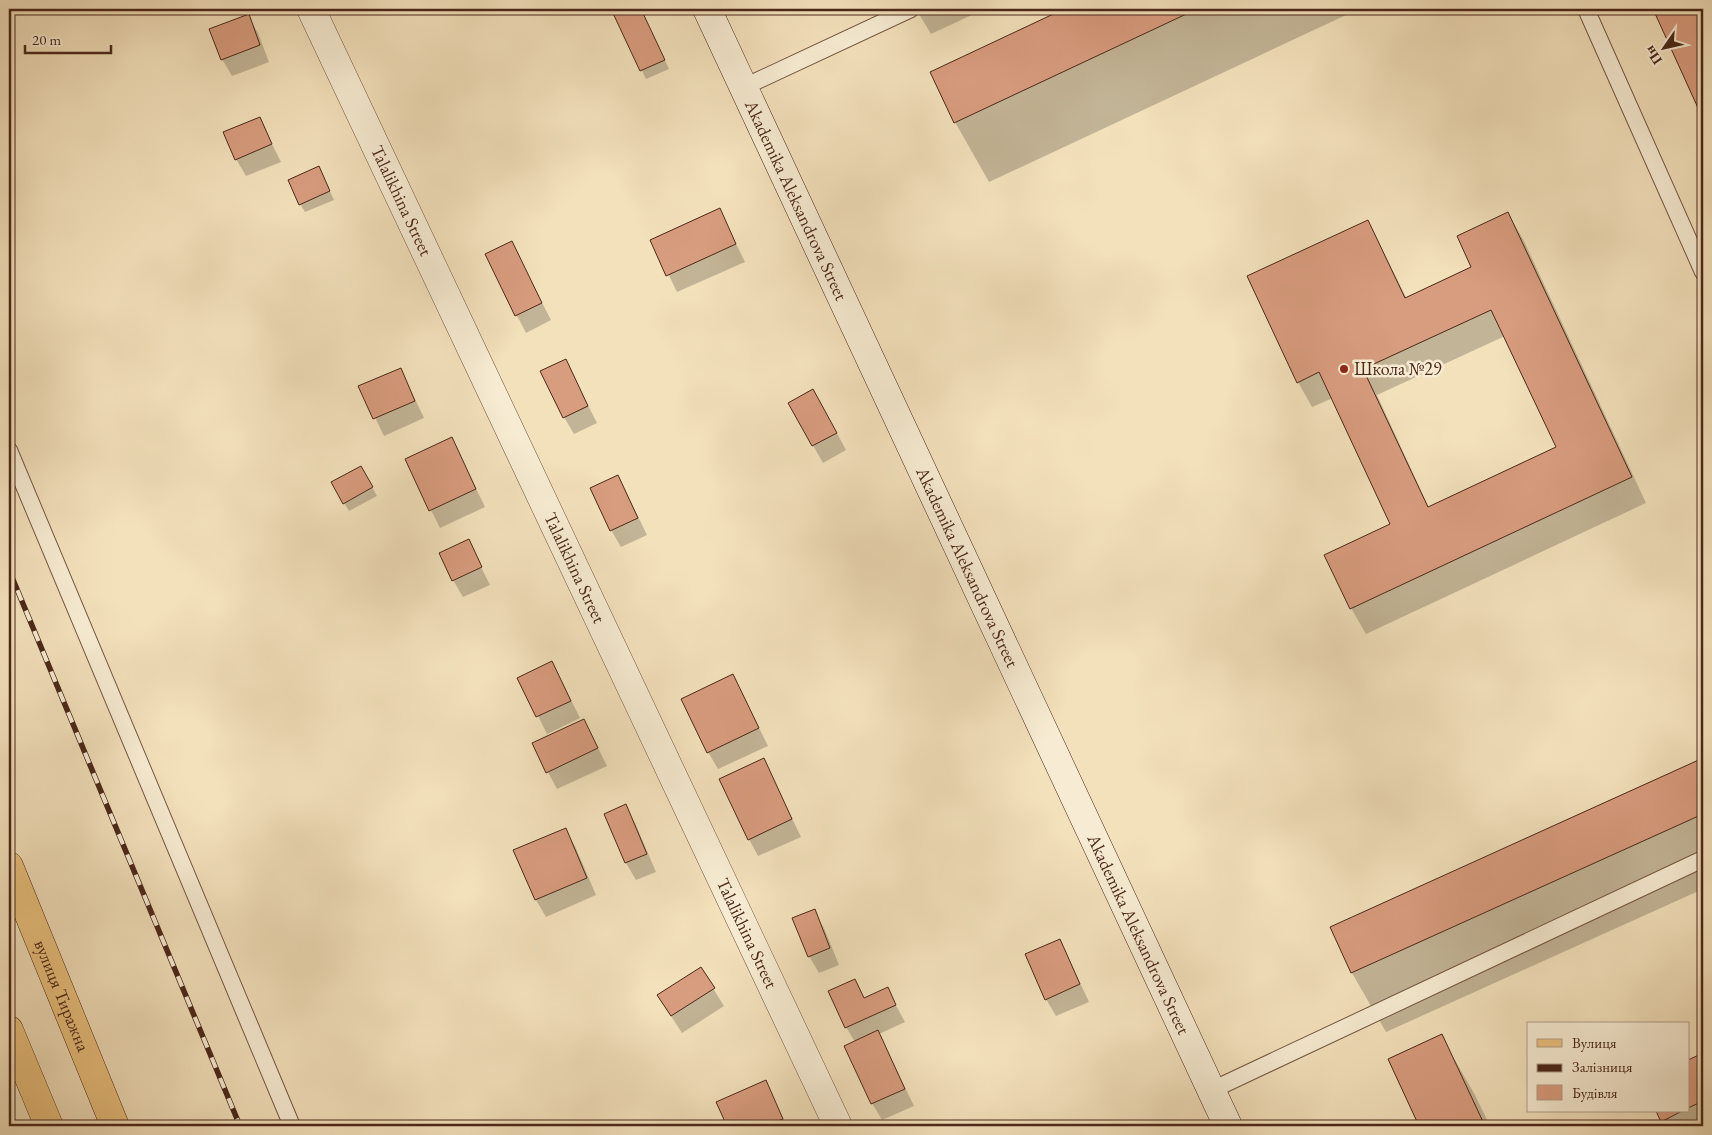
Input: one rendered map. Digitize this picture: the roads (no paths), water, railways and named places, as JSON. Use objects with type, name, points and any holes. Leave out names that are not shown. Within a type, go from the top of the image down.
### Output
[{"type":"main road","name":"вулиця Тиражна","points":[[9,866],[115,1126]]},
{"type":"main road","points":[[9,1030],[49,1126]]},
{"type":"street","name":"Talalikhina Street","points":[[311,9],[838,1126]]},
{"type":"street","name":"Akademika Aleksandrova Street","points":[[707,9],[1228,1126]]},
{"type":"lane","points":[[744,87],[911,9]]},
{"type":"lane","points":[[1586,9],[1703,272]]},
{"type":"lane","points":[[9,450],[292,1126]]},
{"type":"lane","points":[[1212,1090],[1703,859]]},
{"type":"railway","points":[[9,570],[240,1126]]},
{"type":"place","name":"Школа №29","points":[[1344,369]]}]
